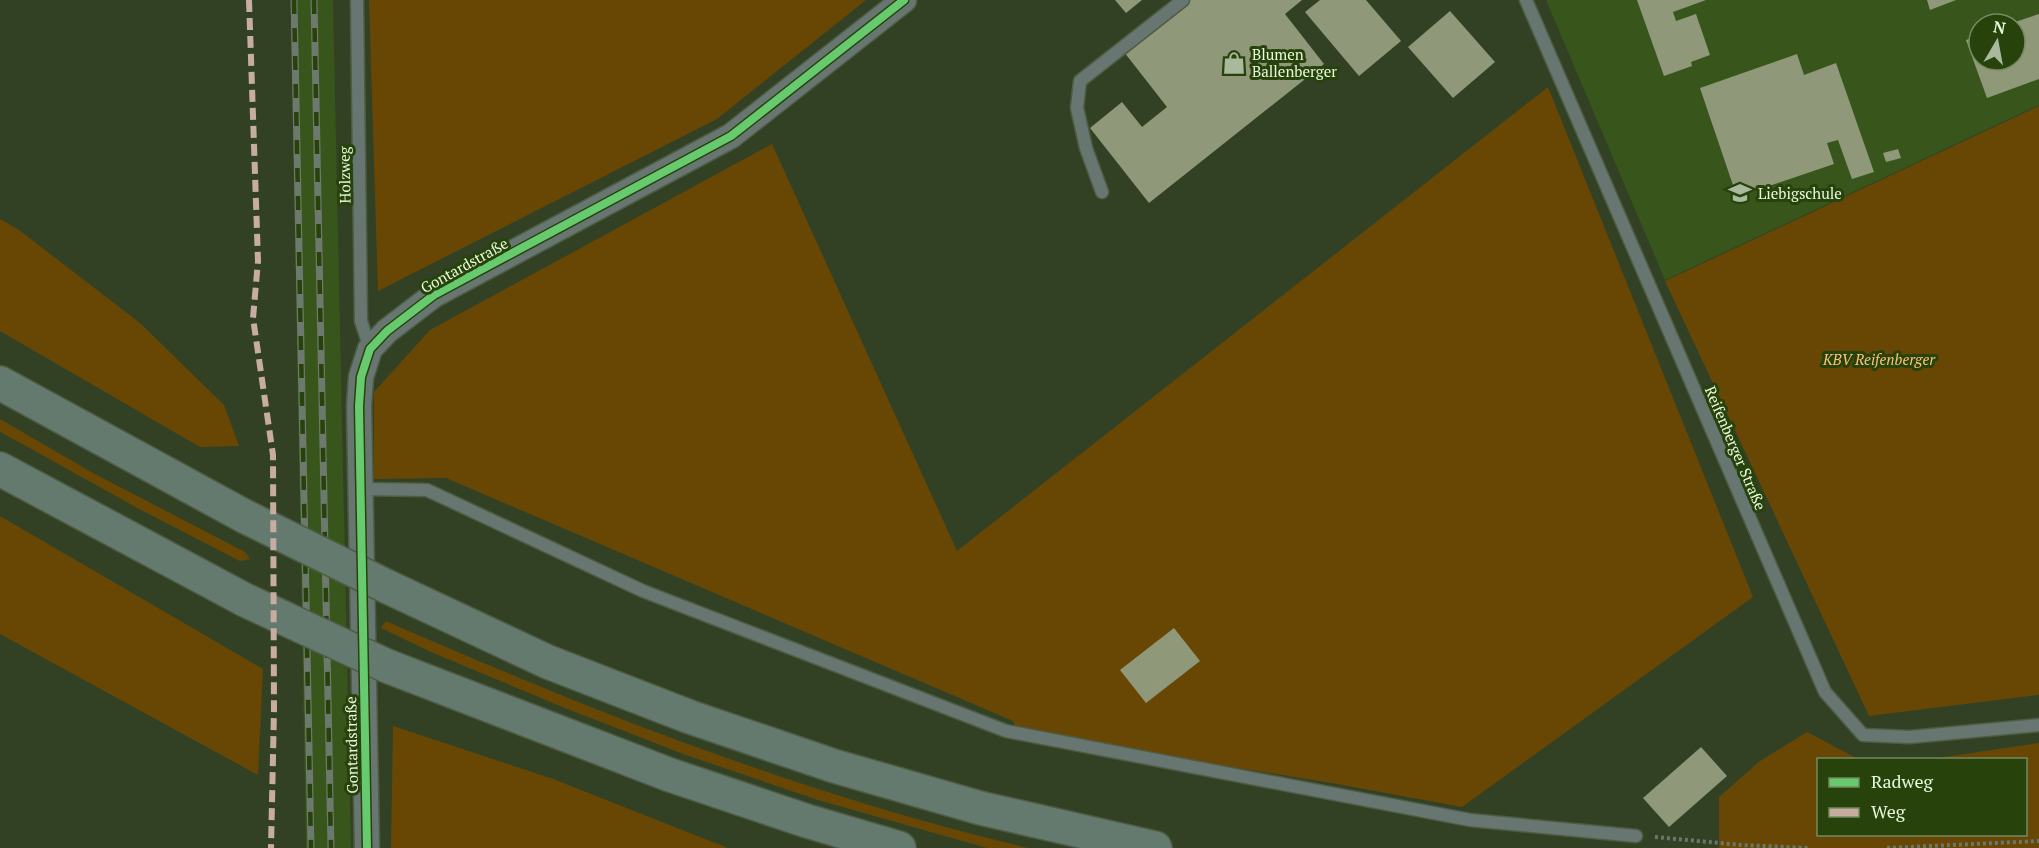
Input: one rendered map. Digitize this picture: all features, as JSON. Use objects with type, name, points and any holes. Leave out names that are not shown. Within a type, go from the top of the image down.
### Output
[{"type":"highway","points":[[0,383],[244,516],[548,662],[690,717],[834,766],[980,808],[1155,848]]},
{"type":"highway","points":[[0,468],[245,600],[387,666],[670,774],[807,821],[899,848]]},
{"type":"street","name":"Gontardstraße","points":[[367,848],[359,406],[361,377],[370,349],[387,331],[434,295],[731,136],[904,0]]},
{"type":"lane","name":"Holzweg","points":[[357,0],[361,321],[370,349]]},
{"type":"lane","points":[[1102,192],[1086,148],[1077,108],[1080,81],[1183,0]]},
{"type":"lane","name":"Reifenberger Straße","points":[[1526,0],[1825,692],[1863,735],[1910,737],[2039,725]]},
{"type":"lane","points":[[360,489],[427,490],[643,591],[1006,731],[1470,820],[1636,836]]},
{"type":"path","points":[[1636,836],[1809,848]]},
{"type":"path","points":[[1887,848],[2039,841]]},
{"type":"shaded area","points":[[291,0],[333,0],[351,848],[306,848]]},
{"type":"shaded area","name":"Liebigschule","points":[[1546,0],[2039,0],[2039,105],[1665,280]]},
{"type":"green space","points":[[369,0],[866,0],[717,119],[378,291]]},
{"type":"green space","points":[[1548,87],[1753,597],[1462,807],[1337,784],[1017,732],[1013,721],[446,478],[374,479],[374,392],[430,330],[772,144],[957,551]]},
{"type":"green space","name":"KBV Reifenberger","points":[[2039,106],[2039,695],[1869,716],[1665,281]]},
{"type":"green space","points":[[0,219],[19,230],[140,323],[224,405],[239,446],[200,447],[0,331]]},
{"type":"green space","points":[[0,419],[93,473],[245,552],[250,559],[240,561],[139,509],[0,432]]},
{"type":"green space","points":[[0,516],[263,669],[258,775],[0,634]]},
{"type":"green space","points":[[386,621],[543,688],[702,749],[864,803],[1028,848],[987,848],[818,800],[686,755],[431,652],[381,628]]},
{"type":"green space","points":[[393,726],[553,779],[728,848],[391,848]]},
{"type":"green space","points":[[1807,732],[1856,758],[1817,758],[1817,836],[2027,836],[2027,758],[1938,758],[2039,743],[2039,848],[1719,848],[1719,797],[1760,761]]},
{"type":"building","points":[[1115,0],[1142,0],[1126,13]]},
{"type":"building","points":[[1190,0],[1302,0],[1285,14],[1324,64],[1149,203],[1090,128],[1122,102],[1142,127],[1167,107],[1124,52]]},
{"type":"building","points":[[1320,0],[1366,0],[1401,41],[1359,76],[1305,12]]},
{"type":"building","points":[[1637,0],[1706,0],[1673,12],[1676,21],[1696,14],[1710,55],[1691,62],[1692,66],[1664,76]]},
{"type":"building","points":[[1927,0],[1956,0],[1930,10]]},
{"type":"building","points":[[1450,11],[1495,62],[1453,98],[1408,47]]},
{"type":"building","points":[[2039,14],[2039,79],[1987,98],[1978,72],[2027,72],[2027,18]]},
{"type":"building","points":[[1797,54],[1804,75],[1836,63],[1874,172],[1852,179],[1838,140],[1827,143],[1834,164],[1737,197],[1700,88]]},
{"type":"building","points":[[1898,149],[1901,158],[1886,162],[1883,153]]},
{"type":"building","points":[[1174,628],[1200,661],[1146,703],[1120,670]]},
{"type":"building","points":[[1701,747],[1727,776],[1669,827],[1643,798]]},
{"type":"railway","points":[[294,0],[311,848]]},
{"type":"railway","points":[[314,0],[331,848]]},
{"type":"marked path","points":[[249,0],[258,261],[253,318],[273,455],[274,710],[271,848]]},
{"type":"cycle path","points":[[367,848],[359,406],[361,377],[370,349],[387,331],[434,295],[731,136],[904,0]]},
{"type":"place","name":"Blumen Ballenberger","points":[[1234,63]]},
{"type":"place","name":"Liebigschule","points":[[1740,193]]}]
